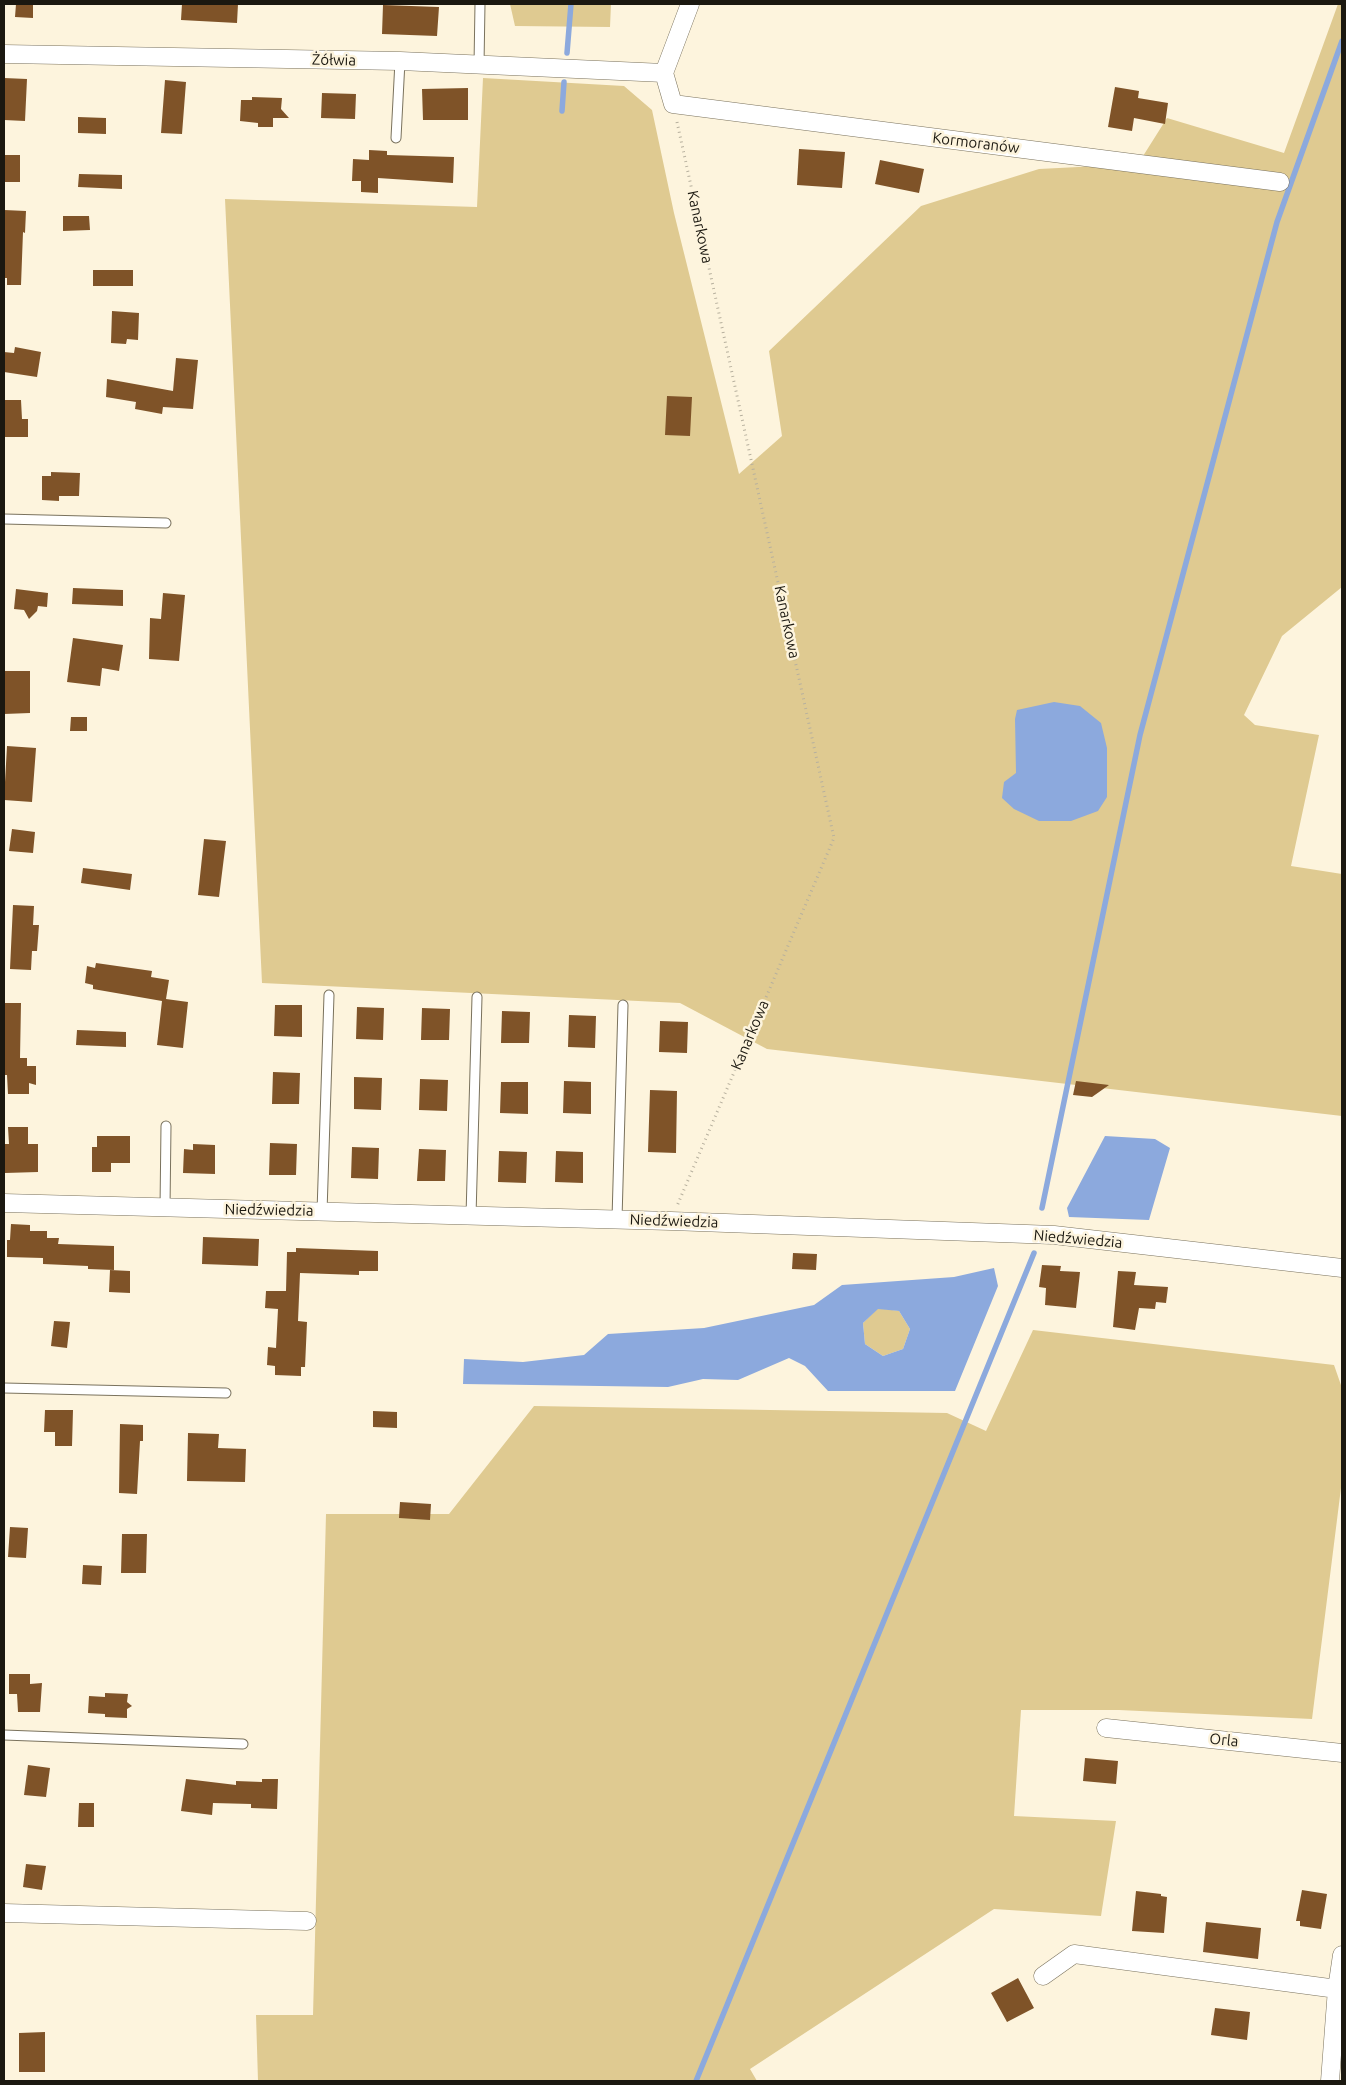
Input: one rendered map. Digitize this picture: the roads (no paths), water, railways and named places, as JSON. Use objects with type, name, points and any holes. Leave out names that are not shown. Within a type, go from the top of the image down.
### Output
[{"type":"street","points":[[664,73],[690,4]]},
{"type":"street","name":"Żółwia","points":[[4,54],[400,62],[664,73]]},
{"type":"street","name":"Kormoranów","points":[[664,73],[673,104],[1280,182]]},
{"type":"street","name":"Niedźwiedzia","points":[[4,1203],[617,1219],[1054,1235],[1342,1268]]},
{"type":"street","name":"Orla","points":[[1106,1728],[1342,1753]]},
{"type":"street","points":[[4,1913],[307,1921]]},
{"type":"street","points":[[1043,1976],[1074,1954],[1338,1989]]},
{"type":"street","points":[[1330,2081],[1342,1955]]},
{"type":"lane","points":[[479,65],[480,4]]},
{"type":"lane","points":[[396,138],[400,62]]},
{"type":"lane","points":[[4,519],[166,523]]},
{"type":"lane","points":[[322,1212],[329,995]]},
{"type":"lane","points":[[472,1216],[476,997]]},
{"type":"lane","points":[[617,1219],[623,1005]]},
{"type":"lane","points":[[165,1208],[166,1126]]},
{"type":"lane","points":[[4,1388],[226,1393]]},
{"type":"lane","points":[[4,1735],[243,1744]]},
{"type":"water","points":[[1054,702],[1080,706],[1101,723],[1107,748],[1107,797],[1098,811],[1071,821],[1039,821],[1014,809],[1002,798],[1004,782],[1016,773],[1015,719],[1017,710]]},
{"type":"water","points":[[1105,1136],[1155,1139],[1170,1148],[1149,1220],[1069,1217],[1067,1208]]},
{"type":"water","points":[[994,1268],[998,1286],[955,1391],[828,1391],[805,1366],[789,1358],[738,1380],[703,1379],[668,1387],[463,1384],[464,1359],[523,1362],[584,1355],[608,1334],[704,1328],[814,1305],[842,1285],[954,1277]],"holes":[[[878,1309],[899,1311],[910,1329],[903,1349],[883,1356],[865,1344],[863,1323]]]},
{"type":"waterway","points":[[567,53],[571,4]]},
{"type":"waterway","points":[[1042,1208],[1140,735],[1277,222],[1342,41]]},
{"type":"waterway","points":[[562,111],[564,82]]},
{"type":"waterway","points":[[696,2081],[1034,1253]]}]
